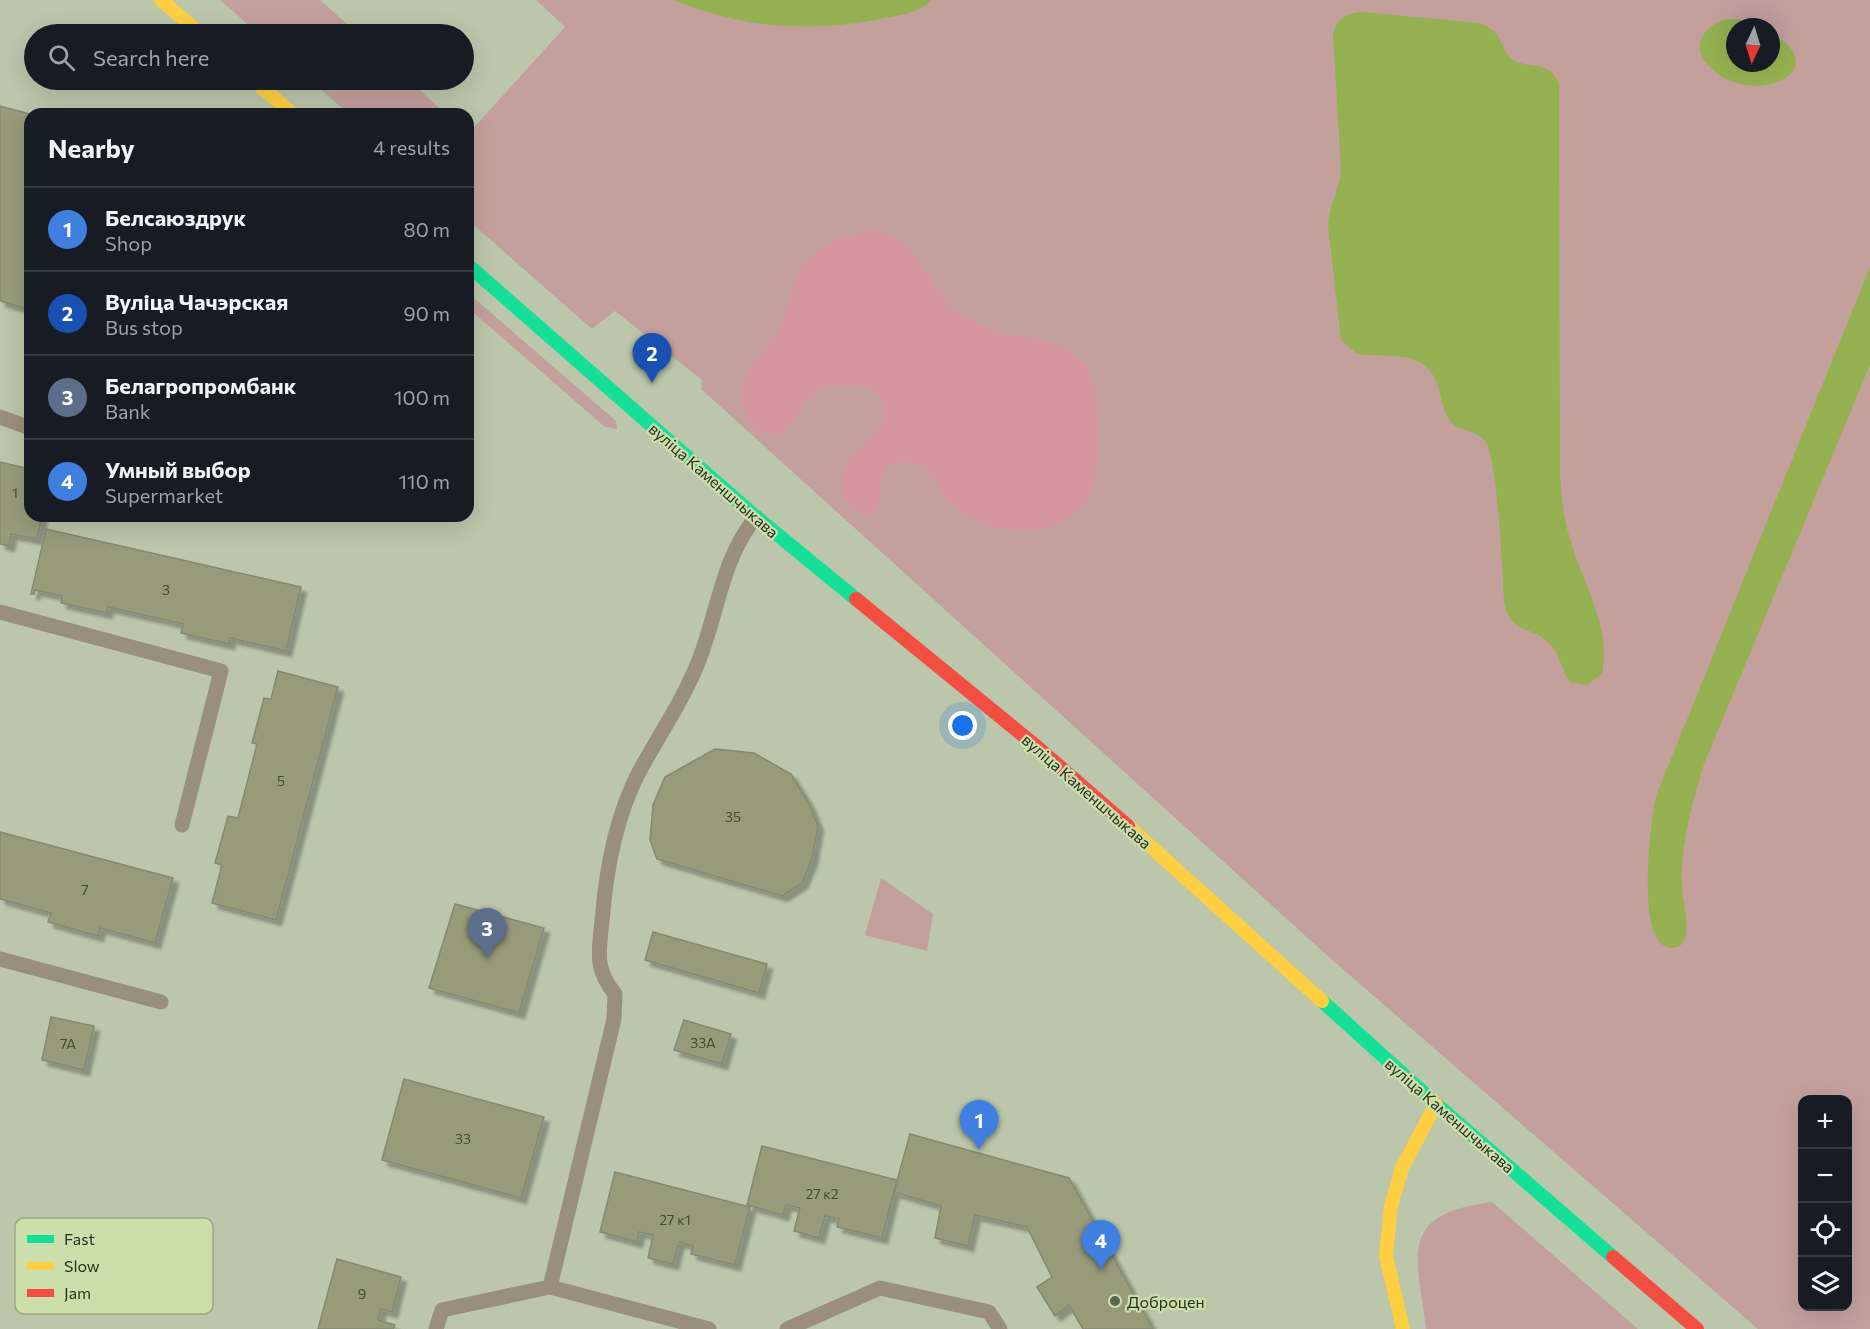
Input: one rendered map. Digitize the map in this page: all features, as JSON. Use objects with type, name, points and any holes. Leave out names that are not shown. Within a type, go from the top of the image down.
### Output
[{"type":"street","points":[[160,0],[189,24]]},
{"type":"street","points":[[265,90],[287,108]]},
{"type":"street","name":"вуліца Каменшчыкава","points":[[474,270],[756,517],[1053,762],[1193,883],[1436,1104],[1697,1329]]},
{"type":"street","points":[[1403,1329],[1386,1256],[1392,1206],[1402,1168],[1436,1104]]},
{"type":"lane","points":[[0,417],[24,426]]},
{"type":"lane","points":[[550,1287],[614,1019],[615,993],[603,980],[599,963],[609,862],[619,821],[638,774],[699,661],[724,578],[742,534],[756,517]]},
{"type":"lane","points":[[0,612],[221,671],[182,825]]},
{"type":"lane","points":[[0,958],[161,1002]]},
{"type":"lane","points":[[436,1329],[442,1310],[550,1287],[709,1329]]},
{"type":"lane","points":[[787,1329],[880,1288],[989,1312],[1000,1329]]},
{"type":"shaded area","points":[[220,0],[320,0],[347,24],[248,24]]},
{"type":"shaded area","points":[[536,0],[1870,0],[1870,1329],[1758,1329],[1330,958],[701,389],[702,380],[615,311],[592,329],[474,225],[474,127],[565,27]]},
{"type":"shaded area","points":[[674,0],[931,0],[916,11],[897,16],[858,23],[805,27],[778,26],[726,17]]},
{"type":"shaded area","points":[[1363,12],[1479,23],[1494,32],[1505,51],[1514,60],[1549,70],[1559,83],[1560,475],[1568,531],[1599,622],[1604,656],[1602,674],[1587,685],[1570,682],[1558,656],[1546,640],[1517,625],[1511,620],[1507,611],[1504,599],[1496,491],[1485,441],[1477,434],[1458,427],[1450,421],[1443,407],[1437,383],[1423,364],[1403,357],[1357,354],[1341,340],[1328,225],[1341,169],[1333,34],[1343,17]]},
{"type":"shaded area","points":[[1726,20],[1726,72],[1780,72],[1780,40],[1790,47],[1796,61],[1792,72],[1782,80],[1766,85],[1747,85],[1729,80],[1712,69],[1702,55],[1701,40],[1709,28]]},
{"type":"shaded area","points":[[321,90],[419,90],[439,108],[342,108]]},
{"type":"shaded area","points":[[871,230],[888,234],[911,250],[934,286],[956,310],[981,325],[1054,343],[1073,352],[1087,368],[1096,396],[1098,438],[1096,467],[1089,495],[1078,511],[1065,521],[1034,530],[999,528],[983,523],[955,507],[926,470],[910,462],[899,462],[884,471],[876,510],[870,515],[854,511],[842,493],[841,477],[847,463],[880,426],[885,413],[880,396],[866,387],[837,385],[817,390],[789,425],[778,433],[762,432],[748,420],[741,400],[742,385],[748,370],[777,332],[799,272],[810,258],[825,246],[853,234]]},
{"type":"shaded area","points":[[1870,267],[1870,365],[1704,764],[1691,810],[1683,855],[1682,887],[1686,934],[1680,946],[1665,946],[1655,934],[1650,913],[1648,887],[1648,859],[1656,796]]},
{"type":"shaded area","points":[[474,298],[616,421],[617,429],[605,427],[474,313]]},
{"type":"shaded area","points":[[881,878],[933,914],[927,951],[865,935]]},
{"type":"shaded area","points":[[1492,1202],[1638,1329],[1426,1329],[1418,1259],[1420,1242],[1427,1228],[1440,1216],[1462,1208]]},
{"type":"building","points":[[0,106],[24,112],[24,308],[0,301]]},
{"type":"building","points":[[0,462],[24,468],[24,522],[41,522],[37,539],[11,534],[9,546],[0,544]]},
{"type":"building","points":[[46,529],[301,587],[286,651],[230,638],[229,644],[181,633],[183,624],[108,607],[107,613],[61,603],[62,596],[35,590],[34,594],[31,594]]},
{"type":"building","points":[[278,671],[338,687],[276,920],[212,903],[222,865],[215,863],[228,816],[238,818],[257,744],[252,743],[264,698],[271,699]]},
{"type":"building","points":[[715,749],[754,753],[791,774],[809,803],[818,826],[812,859],[802,883],[782,896],[657,859],[650,840],[653,805],[665,777]]},
{"type":"building","points":[[0,832],[173,878],[155,943],[100,928],[98,936],[48,922],[51,913],[0,899]]},
{"type":"building","points":[[455,904],[544,928],[519,1013],[429,988]]},
{"type":"building","points":[[653,932],[767,964],[759,993],[645,960]]},
{"type":"building","points":[[51,1017],[94,1026],[84,1070],[42,1060]]},
{"type":"building","points":[[684,1020],[731,1034],[722,1064],[674,1050]]},
{"type":"building","points":[[404,1079],[544,1117],[521,1198],[382,1160]]},
{"type":"building","points":[[910,1134],[1069,1178],[1153,1329],[1083,1329],[1069,1305],[1055,1316],[1037,1287],[1052,1277],[1027,1227],[975,1215],[968,1246],[935,1238],[941,1206],[894,1192]]},
{"type":"building","points":[[762,1146],[897,1180],[882,1238],[837,1227],[839,1219],[825,1216],[819,1238],[794,1231],[800,1208],[786,1205],[783,1215],[747,1205]]},
{"type":"building","points":[[615,1172],[750,1207],[735,1265],[691,1254],[693,1246],[679,1242],[673,1264],[648,1258],[653,1235],[639,1232],[637,1242],[600,1232]]},
{"type":"building","points":[[337,1259],[401,1277],[392,1312],[381,1309],[378,1320],[395,1325],[393,1329],[318,1329]]},
{"type":"traffic: fast","points":[[474,270],[756,517],[856,599]]},
{"type":"traffic: fast","points":[[1322,1001],[1436,1104],[1613,1257]]},
{"type":"traffic: slow","points":[[161,0],[189,24]]},
{"type":"traffic: slow","points":[[265,90],[286,108]]},
{"type":"traffic: slow","points":[[1128,826],[1322,1001]]},
{"type":"traffic: slow","points":[[1403,1329],[1386,1256],[1391,1206],[1402,1168],[1436,1104]]},
{"type":"traffic: jam","points":[[856,599],[1036,746],[1128,826]]},
{"type":"traffic: jam","points":[[1613,1257],[1697,1329]]},
{"type":"place","name":"Вуліца Чачэрская","points":[[652,383]]},
{"type":"place","name":"Белагропромбанк","points":[[487,958]]},
{"type":"place","name":"Белсаюздрук","points":[[979,1150]]},
{"type":"place","name":"Умный выбор","points":[[1101,1270]]},
{"type":"place","name":"Доброцен","points":[[1115,1301]]}]
